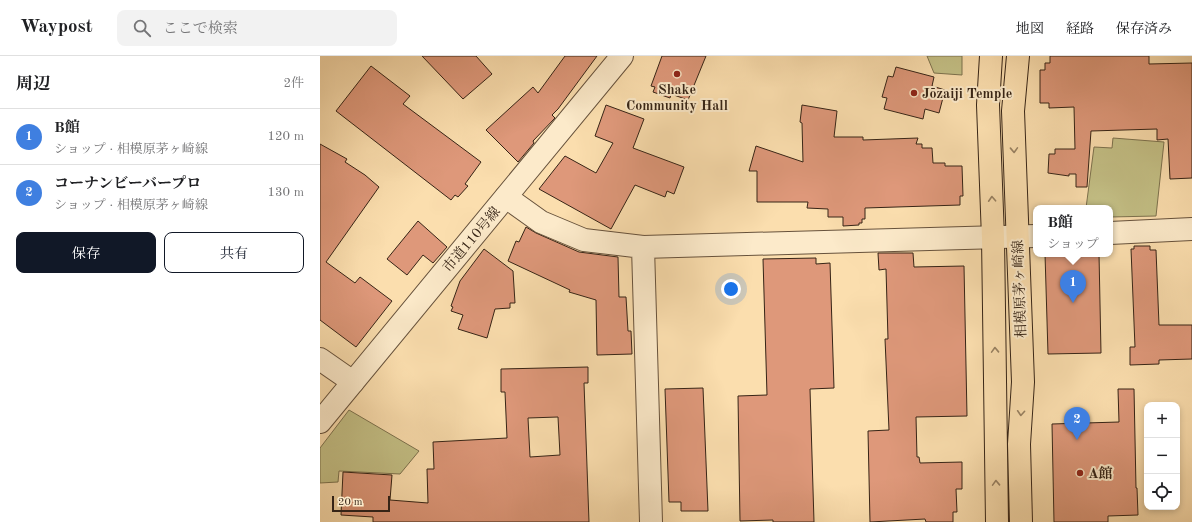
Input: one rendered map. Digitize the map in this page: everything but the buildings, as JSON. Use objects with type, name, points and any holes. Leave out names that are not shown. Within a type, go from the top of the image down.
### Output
[{"type":"main road","name":"相模原茅ヶ崎線","points":[[991,56],[988,105],[993,238],[997,522]]},
{"type":"main road","name":"相模原茅ヶ崎線","points":[[1018,56],[1013,111],[1027,236],[1023,382],[1019,444],[1021,522]]},
{"type":"street","name":"市道110号線","points":[[320,422],[622,56]]},
{"type":"street","points":[[506,197],[542,222],[584,240],[643,248],[1027,236]]},
{"type":"street","points":[[1113,233],[1192,229]]},
{"type":"street","points":[[643,248],[651,522]]},
{"type":"street","points":[[320,359],[353,382]]},
{"type":"shaded area","points":[[927,56],[962,56],[962,75],[934,73]]},
{"type":"shaded area","points":[[1113,138],[1164,142],[1156,216],[1113,217],[1113,205],[1086,205],[1094,147],[1112,148]]},
{"type":"shaded area","points":[[349,410],[419,451],[400,474],[339,471],[338,482],[320,483],[320,448]]},
{"type":"place","name":"Shake Community Hall","points":[[677,74]]},
{"type":"place","name":"Jōzaiji Temple","points":[[914,93]]},
{"type":"place","name":"B館","points":[[1073,303]]},
{"type":"place","name":"コーナンビーバープロ","points":[[1077,440]]},
{"type":"place","name":"A館","points":[[1080,473]]}]
